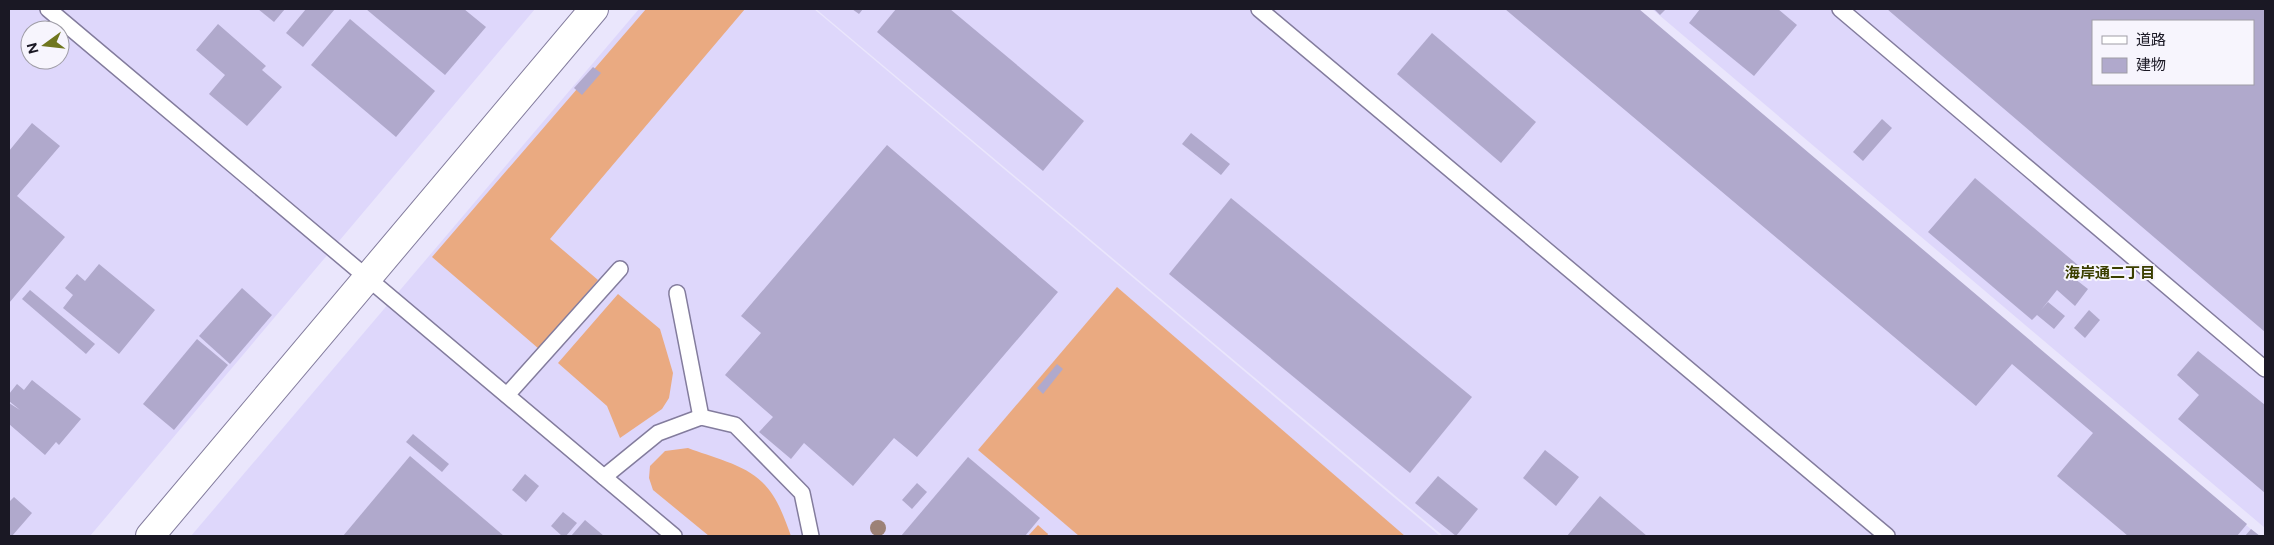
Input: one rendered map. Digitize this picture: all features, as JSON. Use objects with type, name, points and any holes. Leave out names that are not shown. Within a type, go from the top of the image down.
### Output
[{"type":"street","points":[[150,536],[594,9]]},
{"type":"lane","points":[[48,9],[674,536]]},
{"type":"lane","points":[[1259,9],[1887,536]]},
{"type":"lane","points":[[1840,9],[2265,369]]},
{"type":"lane","points":[[507,395],[620,269]]},
{"type":"lane","points":[[678,293],[701,417]]},
{"type":"lane","points":[[604,477],[658,433],[701,417],[736,425],[802,492],[811,536]]},
{"type":"shaded area","points":[[9,9],[535,9],[90,536],[9,536]]},
{"type":"shaded area","points":[[639,9],[814,9],[1440,536],[191,536]]},
{"type":"shaded area","points":[[816,9],[1636,9],[2259,536],[1443,536]]},
{"type":"shaded area","points":[[1652,9],[2265,9],[2265,528]]},
{"type":"green space","points":[[646,9],[745,9],[550,239],[598,280],[539,349],[432,257]]},
{"type":"green space","points":[[1117,287],[1405,536],[1079,536],[978,450]]},
{"type":"green space","points":[[618,294],[660,329],[673,373],[669,398],[662,409],[620,438],[607,406],[558,363]]},
{"type":"green space","points":[[688,448],[737,466],[755,476],[776,500],[791,536],[709,536],[653,490],[649,478],[650,466],[665,451]]},
{"type":"green space","points":[[1038,525],[1048,534],[1047,536],[1028,536]]},
{"type":"building","points":[[258,9],[285,9],[274,22]]},
{"type":"building","points":[[306,9],[335,9],[303,47],[286,33]]},
{"type":"building","points":[[366,9],[464,9],[486,27],[445,75]]},
{"type":"building","points":[[852,9],[863,9],[859,14]]},
{"type":"building","points":[[896,9],[950,9],[1084,121],[1043,171],[877,32]]},
{"type":"building","points":[[1505,9],[1639,9],[2247,524],[2237,536],[2128,536],[2057,476],[2093,433],[2012,364],[1976,406]]},
{"type":"building","points":[[1654,9],[1666,9],[1660,15]]},
{"type":"building","points":[[1700,9],[1778,9],[1797,25],[1754,76],[1689,23]]},
{"type":"building","points":[[1887,9],[2265,9],[2265,332]]},
{"type":"building","points":[[350,19],[435,91],[396,137],[311,65]]},
{"type":"building","points":[[218,24],[266,66],[262,70],[282,87],[247,126],[209,94],[225,75],[196,50]]},
{"type":"building","points":[[1432,33],[1536,122],[1501,163],[1397,74]]},
{"type":"building","points":[[593,67],[601,73],[582,95],[574,88]]},
{"type":"building","points":[[1882,119],[1892,128],[1863,161],[1853,152]]},
{"type":"building","points":[[32,123],[60,146],[17,196],[65,237],[9,303],[9,151]]},
{"type":"building","points":[[1191,133],[1230,164],[1221,175],[1182,144]]},
{"type":"building","points":[[887,145],[1058,292],[917,457],[894,438],[853,486],[804,443],[791,459],[759,432],[773,417],[725,375],[761,333],[741,316]]},
{"type":"building","points":[[1975,178],[2079,266],[2070,275],[2088,289],[2075,306],[2057,290],[2041,310],[2048,302],[2065,316],[2054,329],[2037,315],[2032,320],[1928,232]]},
{"type":"building","points":[[1231,198],[1472,397],[1410,473],[1169,274]]},
{"type":"building","points":[[99,264],[155,310],[119,354],[63,308],[73,295],[65,288],[77,274],[85,281]]},
{"type":"building","points":[[242,288],[272,315],[230,364],[199,336]]},
{"type":"building","points":[[30,290],[95,344],[86,354],[22,299]]},
{"type":"building","points":[[2089,310],[2100,320],[2085,338],[2074,328]]},
{"type":"building","points":[[197,339],[228,365],[174,430],[143,404]]},
{"type":"building","points":[[2198,351],[2265,405],[2265,493],[2178,419],[2199,395],[2177,375]]},
{"type":"building","points":[[1057,364],[1063,369],[1043,394],[1037,388]]},
{"type":"building","points":[[32,380],[81,419],[59,445],[56,442],[45,455],[9,424],[9,403],[20,410],[9,401],[9,394],[17,384],[24,390]]},
{"type":"building","points":[[413,434],[449,464],[442,472],[406,442]]},
{"type":"building","points":[[1545,450],[1579,477],[1556,506],[1523,478]]},
{"type":"building","points":[[410,456],[504,536],[343,536]]},
{"type":"building","points":[[968,457],[1040,518],[1025,536],[901,536]]},
{"type":"building","points":[[525,474],[539,486],[526,502],[512,490]]},
{"type":"building","points":[[1438,476],[1478,509],[1456,536],[1415,503]]},
{"type":"building","points":[[917,483],[927,492],[912,509],[902,500]]},
{"type":"building","points":[[1600,496],[1647,536],[1567,536]]},
{"type":"building","points":[[14,497],[32,513],[12,536],[9,536],[9,502]]},
{"type":"building","points":[[563,512],[577,523],[566,536],[562,536],[551,526]]},
{"type":"building","points":[[585,520],[604,536],[571,536]]},
{"type":"building","points":[[2251,529],[2260,536],[2245,536]]},
{"type":"district","name":"海岸通二丁目","points":[[2110,273]]}]
